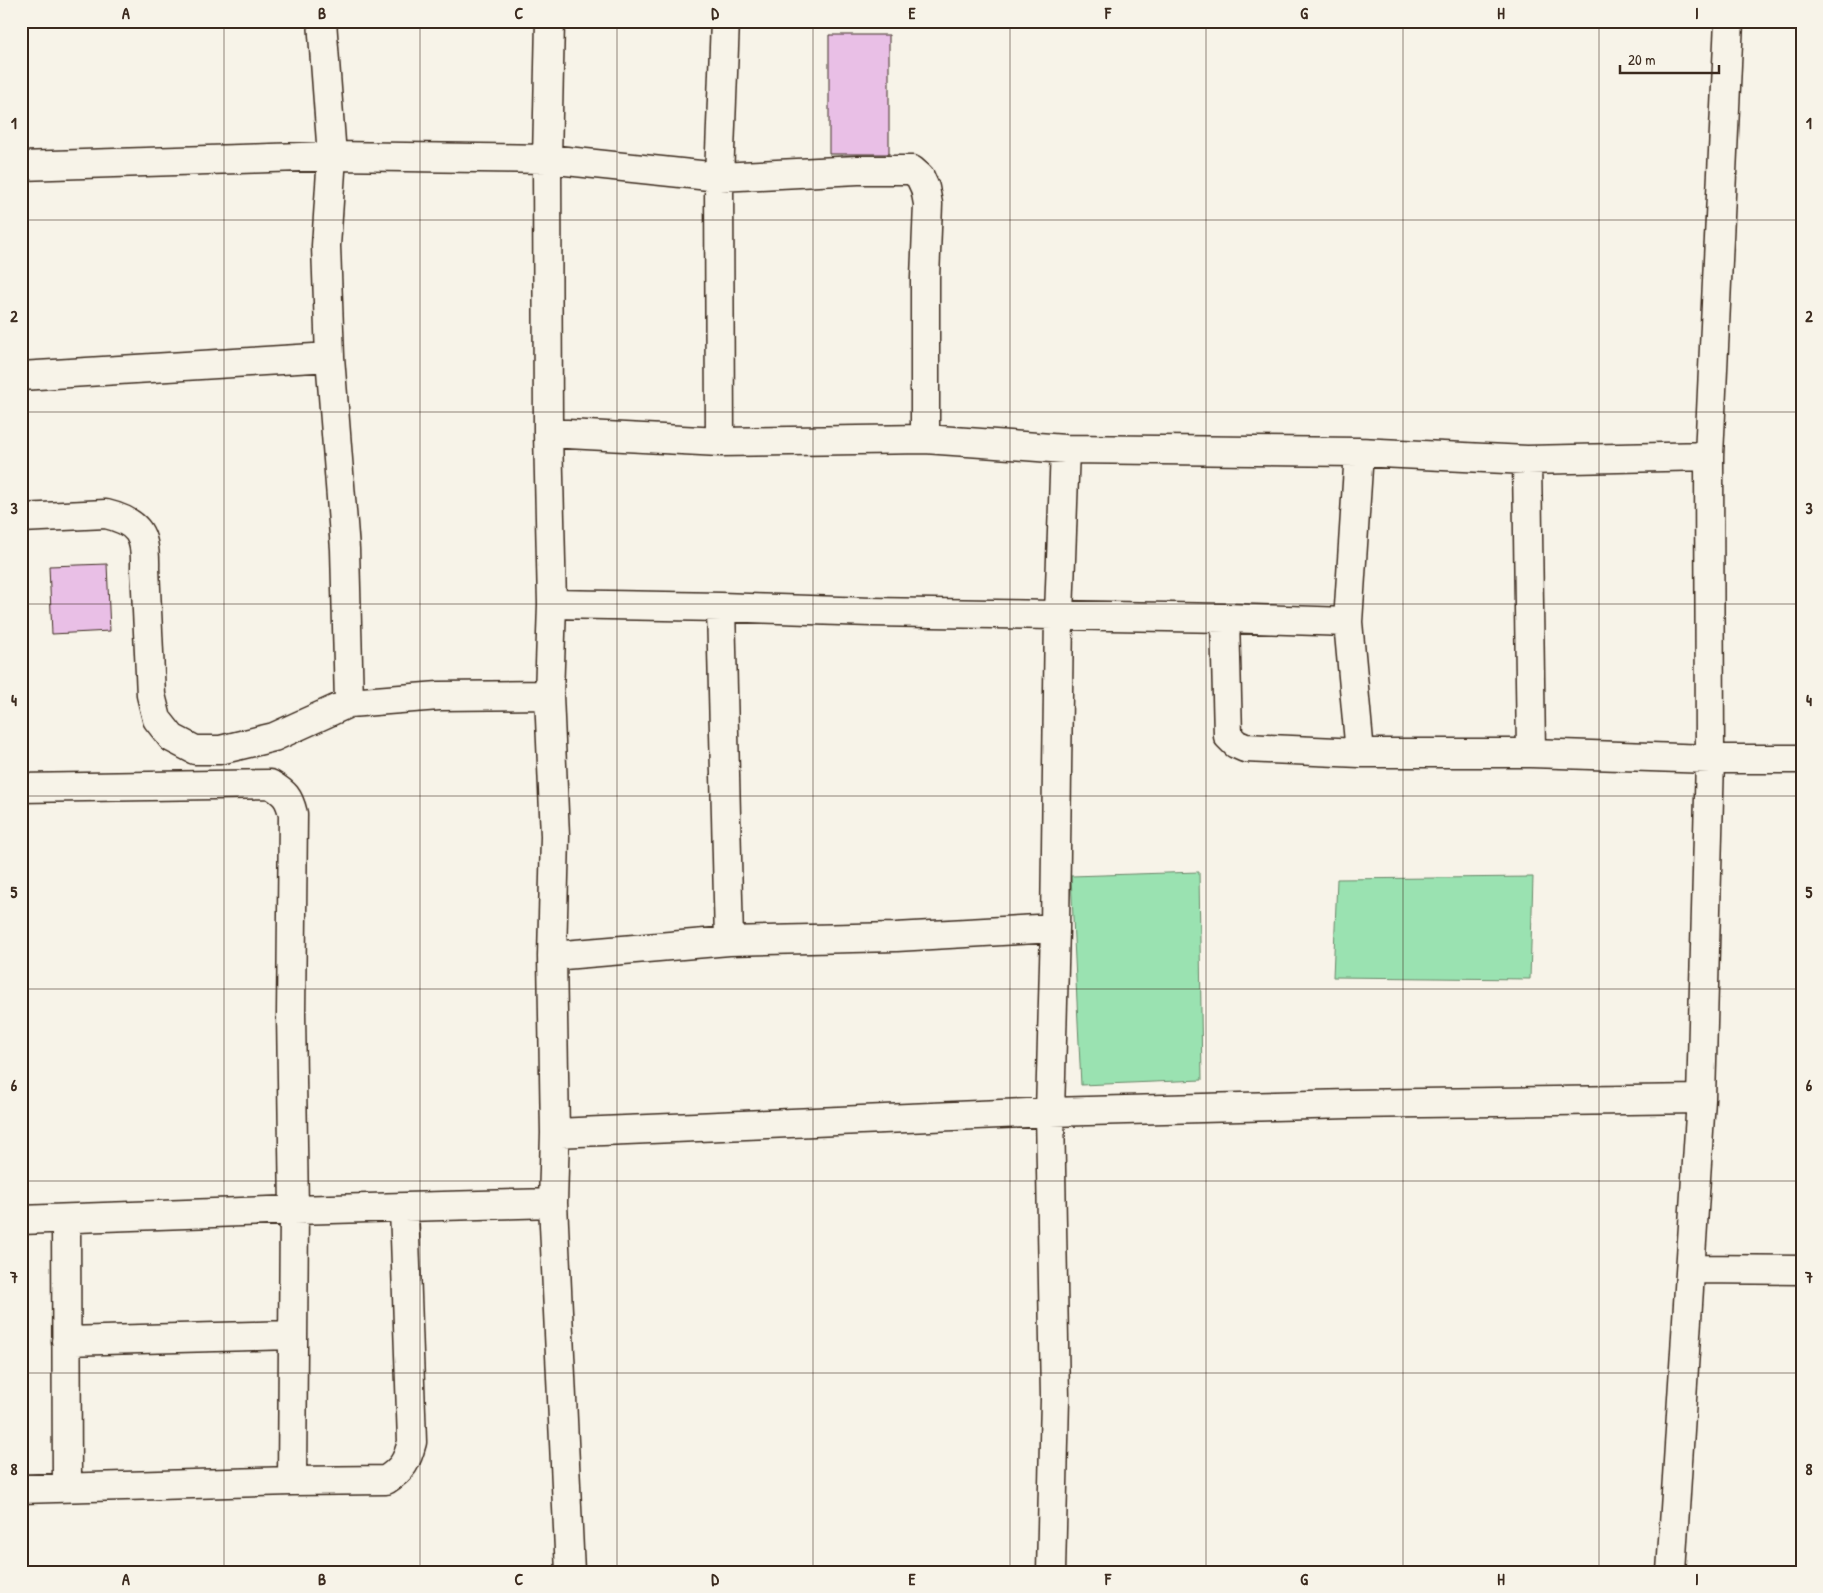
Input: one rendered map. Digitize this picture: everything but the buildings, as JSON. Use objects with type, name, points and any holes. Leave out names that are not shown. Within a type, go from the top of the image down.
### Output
[{"type":"street","points":[[322,21],[332,156],[326,246],[330,357],[345,549],[349,703]]},
{"type":"street","points":[[550,21],[547,159],[548,433],[552,604],[549,695],[555,836],[552,956],[556,1133],[553,1203],[570,1572]]},
{"type":"street","points":[[720,442],[719,177],[725,21]]},
{"type":"street","points":[[1671,1572],[1701,1099],[1710,759],[1709,456],[1729,21]]},
{"type":"street","points":[[21,166],[332,156],[547,159],[719,177],[887,169],[912,170],[920,177],[925,188],[928,204],[925,278],[925,438]]},
{"type":"street","points":[[21,376],[330,357]]},
{"type":"street","points":[[548,433],[720,442],[925,438],[1065,449],[1359,452],[1527,460],[1709,456]]},
{"type":"street","points":[[1051,1572],[1055,1398],[1050,1112],[1055,928],[1059,614],[1065,449]]},
{"type":"street","points":[[1359,452],[1348,622],[1360,753]]},
{"type":"street","points":[[1527,460],[1532,753]]},
{"type":"street","points":[[21,518],[106,514],[120,518],[133,526],[141,534],[145,547],[151,695],[157,719],[172,738],[195,750],[220,750],[274,737],[349,703],[439,696],[549,695]]},
{"type":"street","points":[[552,604],[1348,622]]},
{"type":"street","points":[[721,607],[729,941]]},
{"type":"street","points":[[1225,618],[1228,736],[1236,744],[1246,748],[1360,753],[1532,753],[1710,759],[1802,759]]},
{"type":"street","points":[[21,788],[270,784],[289,799],[293,823],[291,1014],[294,1210],[292,1481]]},
{"type":"street","points":[[552,956],[729,941],[896,936],[1055,928]]},
{"type":"street","points":[[556,1133],[1050,1112],[1349,1104],[1701,1099]]},
{"type":"street","points":[[21,1220],[553,1203]]},
{"type":"street","points":[[21,1489],[386,1480],[398,1472],[408,1458],[412,1442],[404,1208]]},
{"type":"street","points":[[66,1219],[66,1487]]},
{"type":"street","points":[[1691,1269],[1802,1270]]},
{"type":"street","points":[[66,1341],[292,1335]]},
{"type":"green space","points":[[1199,872],[1202,1080],[1081,1085],[1071,876]]},
{"type":"green space","points":[[1533,877],[1530,979],[1333,977],[1337,879]]}]
